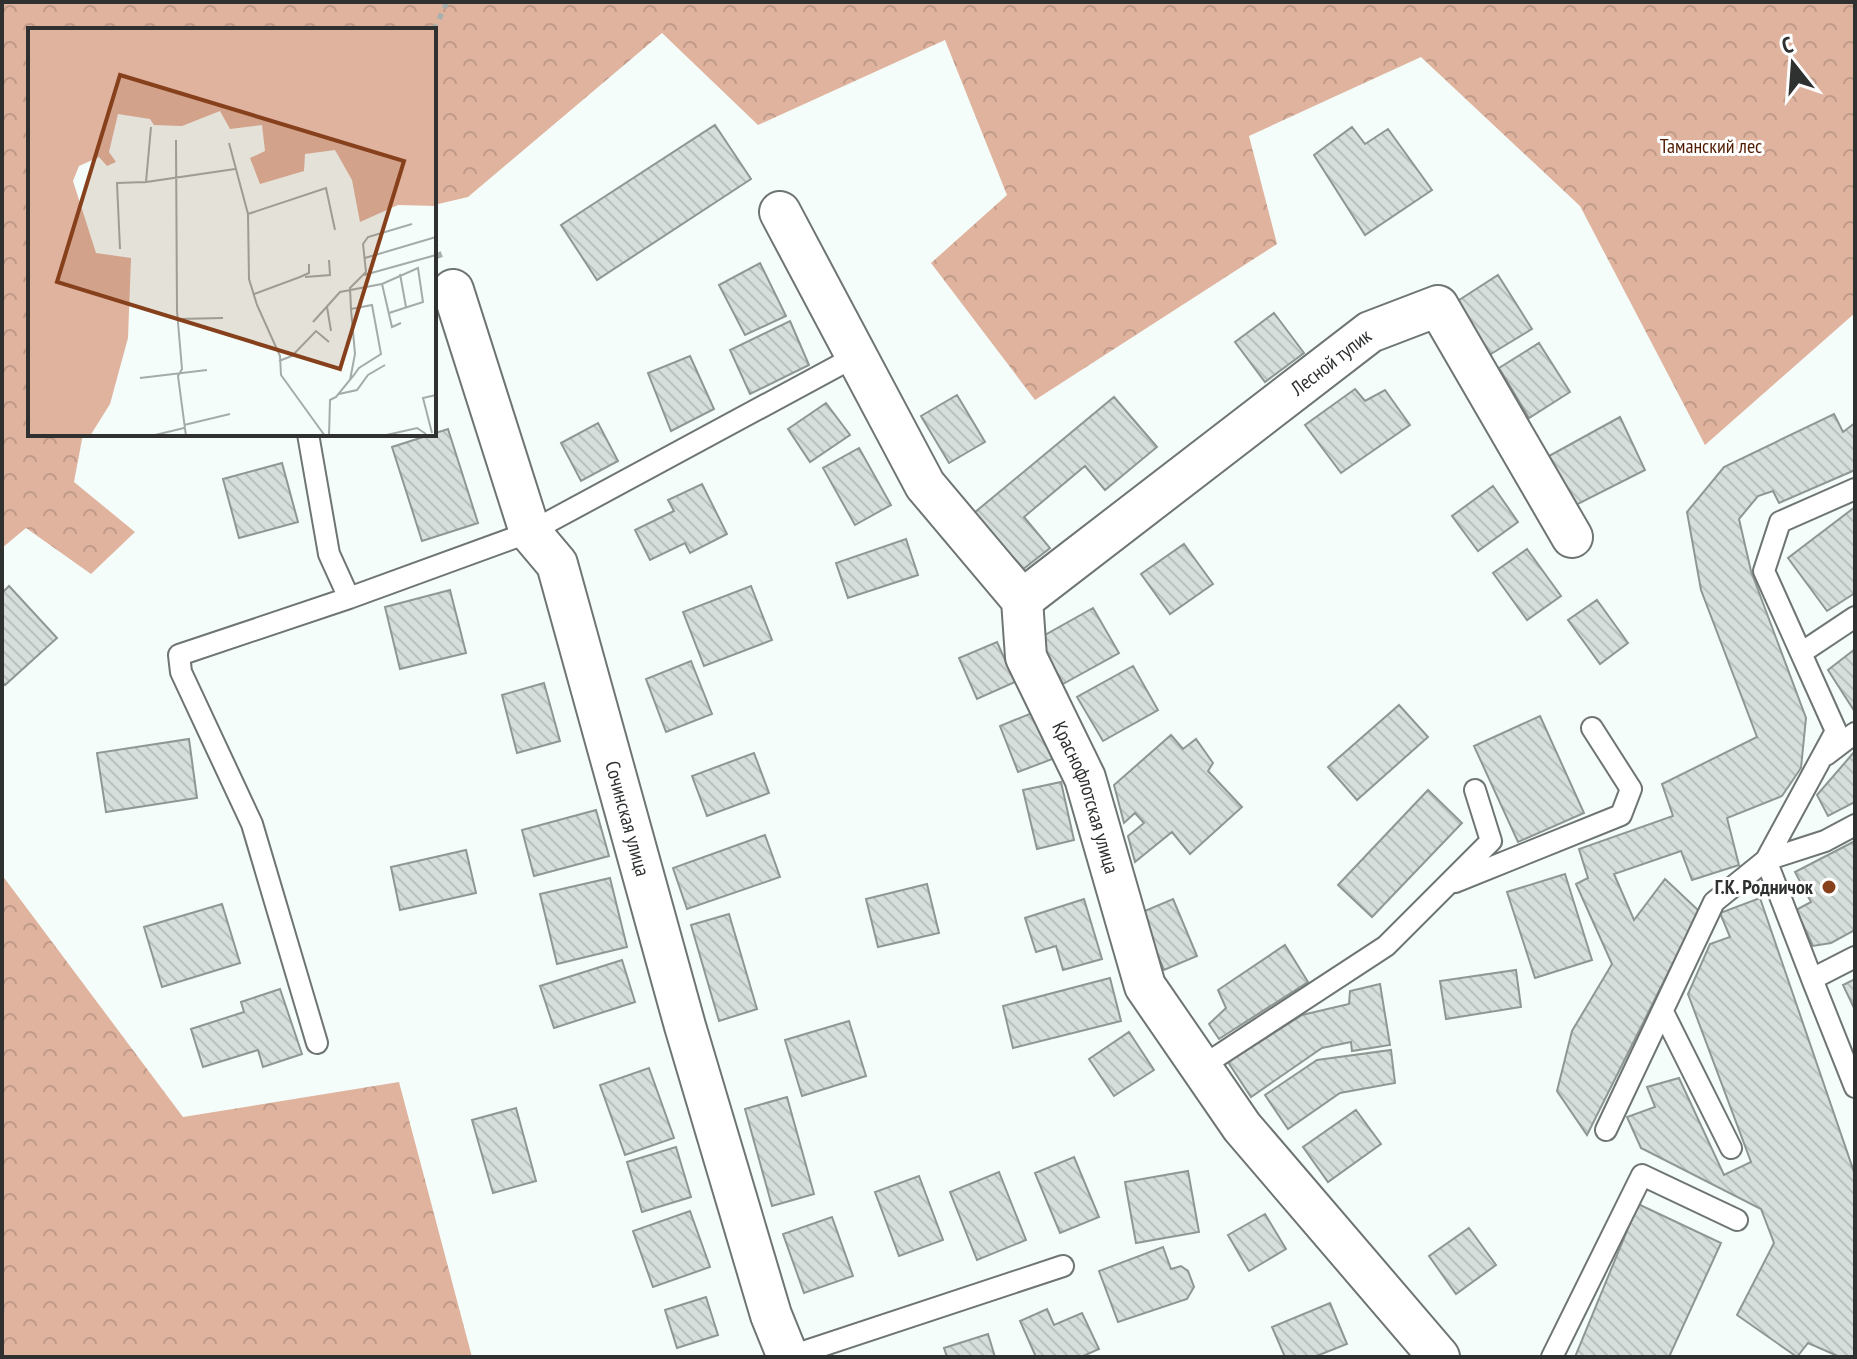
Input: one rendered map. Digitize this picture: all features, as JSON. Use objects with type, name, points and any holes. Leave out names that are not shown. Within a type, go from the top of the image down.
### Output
[{"type":"street","points":[[780,212],[925,485],[1022,600]]},
{"type":"street","name":"Сочинская улица","points":[[453,290],[530,532],[557,564],[689,1041],[771,1315],[788,1357]]},
{"type":"street","name":"Лесной тупик","points":[[1022,600],[1370,332],[1438,306],[1572,537]]},
{"type":"street","name":"Краснофлотская улица","points":[[1022,600],[1026,657],[1085,778],[1145,986],[1242,1127],[1439,1357]]},
{"type":"lane","points":[[317,1043],[252,824],[181,672],[179,655],[349,598],[530,532],[858,355]]},
{"type":"lane","points":[[308,436],[329,554],[349,598]]},
{"type":"lane","points":[[1855,489],[1780,522],[1764,571],[1836,731],[1766,860],[1855,1087]]},
{"type":"lane","points":[[1801,653],[1855,617]]},
{"type":"lane","points":[[1448,885],[1621,815],[1631,789],[1592,728]]},
{"type":"lane","points":[[1822,758],[1855,733]]},
{"type":"lane","points":[[1201,1067],[1386,946],[1448,885],[1491,841],[1475,790]]},
{"type":"lane","points":[[1606,1130],[1714,902],[1766,860],[1825,841],[1855,825]]},
{"type":"lane","points":[[1812,979],[1855,957]]},
{"type":"lane","points":[[1663,1012],[1731,1148]]},
{"type":"lane","points":[[1552,1357],[1642,1175],[1737,1220]]},
{"type":"lane","points":[[788,1357],[1063,1266]]},
{"type":"path","points":[[435,28],[447,2]]},
{"type":"green space","name":"Таманский лес","points":[[2,2],[1855,2],[1855,313],[1705,445],[1580,206],[1421,57],[1249,136],[1277,244],[1035,400],[931,263],[1007,195],[945,40],[758,125],[662,33],[468,197],[436,205],[436,28],[28,28],[28,436],[83,436],[74,482],[135,532],[91,574],[26,528],[2,548]]},
{"type":"green space","points":[[2,875],[183,1117],[399,1082],[472,1357],[2,1357]]},
{"type":"building","points":[[715,125],[751,179],[597,280],[561,225]]},
{"type":"building","points":[[1352,127],[1365,144],[1388,129],[1432,190],[1365,235],[1314,155]]},
{"type":"building","points":[[760,263],[786,316],[745,335],[719,285]]},
{"type":"building","points":[[1498,275],[1532,329],[1486,357],[1453,304]]},
{"type":"building","points":[[1274,313],[1304,353],[1265,382],[1235,342]]},
{"type":"building","points":[[790,321],[809,365],[750,394],[730,350]]},
{"type":"building","points":[[1539,343],[1570,392],[1529,418],[1499,368]]},
{"type":"building","points":[[690,356],[714,409],[671,431],[648,373]]},
{"type":"building","points":[[1355,389],[1365,401],[1385,390],[1410,425],[1341,473],[1305,425]]},
{"type":"building","points":[[957,395],[985,442],[949,463],[921,416]]},
{"type":"building","points":[[1114,397],[1157,447],[1105,490],[1085,466],[1024,517],[1050,548],[1022,570],[974,513]]},
{"type":"building","points":[[826,403],[850,435],[810,462],[788,429]]},
{"type":"building","points":[[1834,414],[1843,432],[1855,423],[1855,470],[1779,503],[1773,491],[1758,496],[1739,519],[1751,571],[1806,718],[1801,768],[1782,796],[1727,818],[1739,865],[1692,880],[1681,851],[1614,874],[1634,920],[1665,879],[1699,911],[1587,1135],[1557,1091],[1572,1031],[1612,964],[1576,884],[1588,878],[1579,849],[1673,816],[1662,784],[1757,737],[1701,590],[1687,512],[1724,467]]},
{"type":"building","points":[[1620,417],[1645,470],[1572,507],[1549,456]]},
{"type":"building","points":[[598,423],[618,461],[581,481],[561,443]]},
{"type":"building","points":[[448,429],[478,523],[422,541],[392,447],[436,436],[436,433]]},
{"type":"building","points":[[859,448],[891,505],[855,525],[823,468]]},
{"type":"building","points":[[282,463],[298,522],[239,538],[223,479]]},
{"type":"building","points":[[702,484],[727,534],[690,553],[685,543],[650,560],[635,530],[674,511],[668,500]]},
{"type":"building","points":[[1493,486],[1518,522],[1478,551],[1452,516]]},
{"type":"building","points":[[1855,507],[1855,593],[1827,611],[1788,558]]},
{"type":"building","points":[[906,539],[918,575],[848,598],[836,563]]},
{"type":"building","points":[[1184,544],[1213,584],[1170,614],[1141,574]]},
{"type":"building","points":[[1527,549],[1561,596],[1527,620],[1493,573]]},
{"type":"building","points":[[9,586],[57,638],[5,685],[2,682],[2,593]]},
{"type":"building","points":[[751,586],[772,640],[704,666],[683,612]]},
{"type":"building","points":[[450,590],[466,653],[400,669],[385,607]]},
{"type":"building","points":[[1597,600],[1628,643],[1600,664],[1568,620]]},
{"type":"building","points":[[1093,608],[1119,653],[1063,684],[1038,639]]},
{"type":"building","points":[[997,642],[1015,682],[977,699],[959,658]]},
{"type":"building","points":[[1855,649],[1855,712],[1828,670]]},
{"type":"building","points":[[691,661],[712,714],[666,732],[646,679]]},
{"type":"building","points":[[1133,666],[1158,710],[1103,741],[1077,697]]},
{"type":"building","points":[[544,683],[560,741],[517,753],[502,695]]},
{"type":"building","points":[[1399,705],[1428,737],[1357,800],[1328,767]]},
{"type":"building","points":[[1037,711],[1055,758],[1018,772],[1000,726]]},
{"type":"building","points":[[1540,716],[1584,813],[1518,842],[1474,746]]},
{"type":"building","points":[[1171,735],[1183,749],[1196,739],[1213,763],[1208,771],[1242,807],[1190,854],[1172,832],[1135,862],[1128,836],[1144,823],[1135,813],[1124,823],[1114,785]]},
{"type":"building","points":[[189,739],[197,798],[106,812],[97,753]]},
{"type":"building","points":[[1855,751],[1855,802],[1828,816],[1817,795]]},
{"type":"building","points":[[754,753],[769,793],[707,816],[692,776]]},
{"type":"building","points":[[1061,782],[1074,840],[1037,849],[1023,790]]},
{"type":"building","points":[[1428,790],[1462,823],[1372,917],[1338,885]]},
{"type":"building","points":[[596,810],[609,856],[534,876],[522,830]]},
{"type":"building","points":[[765,835],[780,877],[687,909],[673,868]]},
{"type":"building","name":"Г.К. Родничок","points":[[1855,841],[1855,930],[1831,943],[1813,946],[1796,910],[1811,902],[1795,872]]},
{"type":"building","points":[[466,850],[476,893],[400,910],[391,867]]},
{"type":"building","points":[[1565,874],[1592,960],[1535,978],[1507,892]]},
{"type":"building","points":[[610,878],[627,947],[557,964],[540,894]]},
{"type":"building","points":[[927,884],[939,933],[878,947],[866,899]]},
{"type":"building","points":[[1760,898],[1855,1175],[1855,1357],[1840,1357],[1808,1343],[1797,1357],[1737,1315],[1774,1243],[1761,1209],[1641,1148],[1627,1117],[1655,1107],[1647,1087],[1679,1078],[1724,1175],[1751,1162],[1688,994],[1710,944],[1730,937],[1720,913]]},
{"type":"building","points":[[1084,899],[1102,959],[1063,970],[1056,946],[1036,952],[1025,918]]},
{"type":"building","points":[[1173,899],[1197,956],[1164,970],[1140,913]]},
{"type":"building","points":[[222,904],[240,963],[162,987],[144,927]]},
{"type":"building","points":[[729,914],[757,1009],[719,1021],[691,925]]},
{"type":"building","points":[[1285,945],[1308,982],[1219,1039],[1209,1024],[1226,1008],[1218,990]]},
{"type":"building","points":[[622,960],[635,1002],[554,1028],[540,986]]},
{"type":"building","points":[[1516,970],[1521,1007],[1446,1019],[1440,981]]},
{"type":"building","points":[[1110,978],[1121,1021],[1013,1048],[1003,1006]]},
{"type":"building","points":[[1855,979],[1855,1010],[1843,985]]},
{"type":"building","points":[[1380,984],[1390,1045],[1352,1051],[1351,1042],[1322,1048],[1251,1097],[1228,1062],[1302,1015],[1349,1004],[1350,991]]},
{"type":"building","points":[[280,989],[302,1054],[263,1067],[258,1050],[203,1067],[191,1029],[244,1012],[241,1002]]},
{"type":"building","points":[[849,1021],[866,1076],[802,1096],[785,1040]]},
{"type":"building","points":[[1129,1032],[1154,1070],[1114,1096],[1089,1059]]},
{"type":"building","points":[[1391,1050],[1395,1083],[1340,1093],[1288,1129],[1265,1095],[1317,1060]]},
{"type":"building","points":[[649,1068],[674,1138],[625,1155],[600,1085]]},
{"type":"building","points":[[787,1097],[814,1194],[772,1206],[745,1109]]},
{"type":"building","points":[[516,1108],[536,1181],[493,1193],[472,1120]]},
{"type":"building","points":[[1356,1110],[1381,1144],[1328,1182],[1303,1147]]},
{"type":"building","points":[[676,1147],[691,1197],[642,1212],[627,1162]]},
{"type":"building","points":[[1074,1157],[1099,1217],[1060,1233],[1035,1173]]},
{"type":"building","points":[[1188,1171],[1199,1232],[1136,1243],[1125,1182]]},
{"type":"building","points":[[999,1172],[1026,1240],[977,1260],[950,1192]]},
{"type":"building","points":[[919,1176],[943,1240],[899,1256],[875,1192]]},
{"type":"building","points":[[1638,1204],[1721,1243],[1669,1357],[1575,1357]]},
{"type":"building","points":[[690,1211],[710,1267],[653,1287],[633,1231]]},
{"type":"building","points":[[1265,1214],[1286,1249],[1249,1271],[1228,1235]]},
{"type":"building","points":[[832,1217],[853,1276],[804,1293],[783,1234]]},
{"type":"building","points":[[1469,1228],[1496,1265],[1456,1294],[1429,1256]]},
{"type":"building","points":[[1163,1247],[1171,1269],[1181,1266],[1188,1271],[1194,1287],[1187,1299],[1118,1322],[1099,1271]]},
{"type":"building","points":[[706,1297],[718,1335],[677,1348],[665,1310]]},
{"type":"building","points":[[1330,1303],[1347,1344],[1314,1357],[1285,1357],[1272,1327]]},
{"type":"building","points":[[1047,1309],[1054,1325],[1082,1313],[1099,1349],[1081,1357],[1036,1357],[1020,1321]]},
{"type":"building","points":[[988,1334],[995,1357],[947,1357],[944,1348]]},
{"type":"place","name":"Г.К. Родничок","points":[[1829,887]]}]
